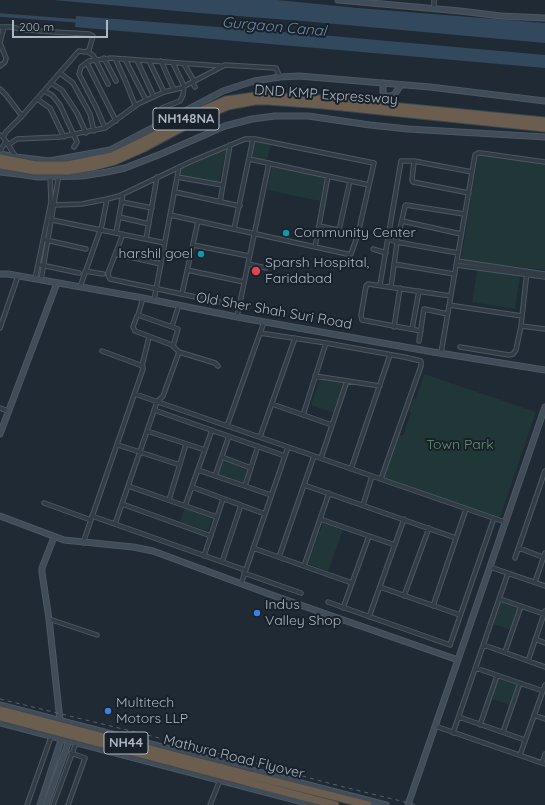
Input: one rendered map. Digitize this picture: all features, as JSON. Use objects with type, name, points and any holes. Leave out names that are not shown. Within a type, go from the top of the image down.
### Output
[{"type":"highway","name":"DND KMP Expressway","points":[[0,158],[36,165],[67,168],[112,156],[198,112],[226,100],[240,97],[268,95],[545,121]]},
{"type":"highway","points":[[386,97],[386,106]]},
{"type":"highway","name":"DND KMP Expressway","points":[[0,165],[35,171],[92,167],[115,161],[144,148],[202,117],[228,106],[255,101],[323,105],[545,128]]},
{"type":"highway","name":"Mathura Road Flyover","points":[[0,710],[295,794]]},
{"type":"highway","name":"Mathura Road Flyover","points":[[0,717],[295,794],[368,805]]},
{"type":"highway","points":[[295,794],[314,802],[335,805]]},
{"type":"street","points":[[338,0],[434,8],[503,16],[545,18]]},
{"type":"street","points":[[434,0],[434,8]]},
{"type":"street","points":[[0,66],[5,62],[6,58],[0,43],[2,27],[89,34],[93,36],[88,52]]},
{"type":"street","points":[[18,174],[16,169],[16,157],[2,136],[51,84],[79,51],[88,52],[93,55],[108,84]]},
{"type":"street","points":[[104,58],[116,81]]},
{"type":"street","points":[[115,58],[135,105]]},
{"type":"street","points":[[105,128],[79,74],[81,67],[95,60],[115,58],[184,64],[276,68],[280,77]]},
{"type":"street","points":[[126,59],[146,100]]},
{"type":"street","points":[[137,60],[154,97]]},
{"type":"street","points":[[150,61],[164,92]]},
{"type":"street","points":[[160,61],[174,90]]},
{"type":"street","points":[[87,63],[116,121]]},
{"type":"street","points":[[158,114],[162,108],[180,101],[183,95],[184,86],[173,63]]},
{"type":"street","points":[[184,64],[195,87]]},
{"type":"street","points":[[8,145],[17,139],[64,137],[105,128],[135,105],[164,92],[184,86],[221,66]]},
{"type":"street","points":[[60,73],[73,83],[90,114],[94,131]]},
{"type":"street","points":[[6,141],[0,152],[16,157],[49,161],[110,150],[222,91],[254,81],[280,77],[299,76],[430,87],[545,101]]},
{"type":"street","points":[[383,83],[383,93],[386,97],[394,95],[401,85]]},
{"type":"street","points":[[51,84],[62,90],[77,113],[86,133]]},
{"type":"street","points":[[0,89],[22,116]]},
{"type":"street","points":[[44,91],[52,95],[60,104],[75,135],[77,142],[74,147]]},
{"type":"street","points":[[37,99],[50,108],[64,137]]},
{"type":"street","points":[[0,172],[60,178],[107,172],[124,168],[161,154],[225,126],[252,119],[275,116],[308,116],[408,129],[545,137]]},
{"type":"street","points":[[55,205],[82,204],[123,194],[179,167],[245,139],[253,139],[374,163],[358,234],[351,254],[170,215]]},
{"type":"street","points":[[234,229],[253,139]]},
{"type":"street","points":[[220,202],[230,145]]},
{"type":"street","points":[[441,353],[475,155],[478,153],[545,162]]},
{"type":"street","points":[[249,158],[369,185]]},
{"type":"street","points":[[38,279],[38,264],[52,220],[60,178],[59,159]]},
{"type":"street","points":[[380,285],[400,162],[404,160],[472,172]]},
{"type":"street","points":[[38,279],[43,265],[51,202],[49,161]]},
{"type":"street","points":[[414,162],[412,180],[414,182],[469,193]]},
{"type":"street","points":[[237,317],[269,163]]},
{"type":"street","points":[[154,300],[179,167]]},
{"type":"street","points":[[315,247],[328,176]]},
{"type":"street","points":[[146,239],[157,177]]},
{"type":"street","points":[[177,177],[222,185]]},
{"type":"street","points":[[339,230],[350,181]]},
{"type":"street","points":[[175,192],[240,206]]},
{"type":"street","points":[[116,233],[123,194]]},
{"type":"street","points":[[80,287],[100,230],[107,199]]},
{"type":"street","points":[[122,202],[152,208]]},
{"type":"street","points":[[391,287],[397,242],[406,205],[464,214]]},
{"type":"street","points":[[119,217],[149,224]]},
{"type":"street","points":[[52,220],[165,243]]},
{"type":"street","points":[[402,221],[461,234]]},
{"type":"street","points":[[182,294],[198,222]]},
{"type":"street","points":[[319,226],[358,234]]},
{"type":"street","points":[[123,234],[108,273],[110,279],[239,306]]},
{"type":"street","points":[[388,239],[458,253]]},
{"type":"street","points":[[46,240],[86,249]]},
{"type":"street","points":[[193,245],[249,256]]},
{"type":"street","points":[[373,249],[386,253]]},
{"type":"street","points":[[116,254],[161,264]]},
{"type":"street","points":[[456,263],[527,273],[545,274]]},
{"type":"street","points":[[38,264],[79,273]]},
{"type":"street","points":[[248,264],[266,268]]},
{"type":"street","points":[[394,264],[454,274]]},
{"type":"street","points":[[187,270],[244,282]]},
{"type":"street","points":[[85,271],[103,274]]},
{"type":"street","points":[[527,273],[545,278]]},
{"type":"street","points":[[460,347],[509,355],[513,354],[516,350],[521,326],[527,273]]},
{"type":"street","name":"Old Sher Shah Suri Road","points":[[0,274],[38,279],[264,322],[545,370]]},
{"type":"street","points":[[0,328],[18,276]]},
{"type":"street","points":[[0,434],[57,283]]},
{"type":"street","points":[[421,331],[361,319],[366,286],[370,283],[451,296]]},
{"type":"street","points":[[394,326],[400,288]]},
{"type":"street","points":[[412,329],[419,291]]},
{"type":"street","points":[[143,298],[133,330],[174,346],[179,352],[215,363],[218,366]]},
{"type":"street","points":[[449,304],[522,316]]},
{"type":"street","points":[[172,326],[179,305]]},
{"type":"street","points":[[419,341],[424,309],[448,314]]},
{"type":"street","points":[[138,315],[178,329],[174,346]]},
{"type":"street","points":[[227,426],[264,322]]},
{"type":"street","points":[[521,326],[545,329]]},
{"type":"street","points":[[260,333],[419,360],[422,363],[381,479]]},
{"type":"street","points":[[83,543],[135,394],[143,369],[142,366],[149,337]]},
{"type":"street","points":[[260,437],[295,338]]},
{"type":"street","points":[[303,415],[326,343]]},
{"type":"street","points":[[102,351],[142,366]]},
{"type":"street","points":[[115,524],[154,410],[157,402],[163,396],[179,352]]},
{"type":"street","points":[[351,469],[390,355]]},
{"type":"street","points":[[316,376],[380,386]]},
{"type":"street","points":[[321,458],[347,381]]},
{"type":"street","points":[[135,394],[505,522]]},
{"type":"street","points":[[272,404],[332,425]]},
{"type":"street","points":[[408,805],[545,407]]},
{"type":"street","points":[[0,408],[8,411]]},
{"type":"street","points":[[154,410],[285,456]]},
{"type":"street","points":[[185,506],[212,430]]},
{"type":"street","points":[[147,431],[205,450]]},
{"type":"street","points":[[215,476],[229,436]]},
{"type":"street","points":[[169,500],[186,444]]},
{"type":"street","points":[[118,445],[180,465]]},
{"type":"street","points":[[245,486],[258,446]]},
{"type":"street","points":[[240,584],[288,447]]},
{"type":"street","points":[[279,557],[314,456]]},
{"type":"street","points":[[222,457],[251,468]]},
{"type":"street","points":[[198,470],[271,495]]},
{"type":"street","points":[[515,558],[543,482],[545,471]]},
{"type":"street","points":[[363,505],[372,476]]},
{"type":"street","points":[[304,485],[456,538]]},
{"type":"street","points":[[128,486],[217,517]]},
{"type":"street","points":[[192,487],[265,514]]},
{"type":"street","points":[[304,566],[329,493]]},
{"type":"street","points":[[204,556],[223,499]]},
{"type":"street","points":[[44,503],[115,524],[222,562],[301,593]]},
{"type":"street","points":[[122,504],[211,536]]},
{"type":"street","points":[[222,562],[241,505]]},
{"type":"street","points":[[433,606],[466,509]]},
{"type":"street","points":[[0,516],[54,537],[83,543],[146,549],[240,584],[458,660]]},
{"type":"street","points":[[328,602],[450,645],[494,518]]},
{"type":"street","points":[[320,519],[395,544]]},
{"type":"street","points":[[369,616],[404,519]]},
{"type":"street","points":[[404,596],[429,528]]},
{"type":"street","points":[[343,608],[369,536]]},
{"type":"street","points":[[54,537],[42,568],[42,573],[49,619],[60,720]]},
{"type":"street","points":[[253,548],[352,583]]},
{"type":"street","points":[[519,548],[545,556],[535,582]]},
{"type":"street","points":[[490,567],[545,586]]},
{"type":"street","points":[[453,733],[508,573]]},
{"type":"street","points":[[380,587],[460,616]]},
{"type":"street","points":[[500,598],[521,606],[544,612],[528,661]]},
{"type":"street","points":[[505,652],[521,606]]},
{"type":"street","points":[[49,619],[97,635]]},
{"type":"street","points":[[535,639],[545,643]]},
{"type":"street","points":[[484,645],[545,667]]},
{"type":"street","points":[[476,668],[543,691]]},
{"type":"street","points":[[480,724],[497,676]]},
{"type":"street","points":[[503,732],[520,684]]},
{"type":"street","points":[[520,755],[545,685]]},
{"type":"street","points":[[0,705],[386,805]]},
{"type":"street","points":[[534,715],[545,719]]},
{"type":"street","points":[[459,717],[525,740]]},
{"type":"street","points":[[0,723],[220,780],[295,794]]},
{"type":"street","points":[[435,726],[543,764],[545,754]]},
{"type":"street","points":[[106,751],[110,734]]},
{"type":"street","points":[[27,805],[51,736]]},
{"type":"street","points":[[40,805],[61,740]]},
{"type":"street","points":[[46,805],[69,741]]},
{"type":"street","points":[[53,805],[76,743]]},
{"type":"street","points":[[68,805],[85,758],[72,753]]},
{"type":"street","points":[[210,805],[220,780]]},
{"type":"green space","points":[[255,140],[271,143],[267,161],[251,157]]},
{"type":"green space","points":[[227,148],[219,183],[179,175],[181,168]]},
{"type":"green space","points":[[478,155],[545,160],[545,270],[461,260]]},
{"type":"green space","points":[[272,167],[325,178],[320,201],[267,190]]},
{"type":"green space","points":[[477,270],[520,276],[515,309],[472,302]]},
{"type":"green space","name":"Town Park","points":[[424,374],[536,412],[500,517],[382,478],[398,435],[403,436],[411,412],[408,411],[413,399],[416,399]]},
{"type":"green space","points":[[320,379],[344,383],[334,413],[311,405]]},
{"type":"green space","points":[[223,459],[249,468],[243,484],[218,475]]},
{"type":"green space","points":[[185,508],[213,518],[208,531],[180,522]]},
{"type":"green space","points":[[323,523],[343,530],[328,571],[308,564]]},
{"type":"green space","points":[[500,602],[518,608],[510,630],[493,624]]},
{"type":"green space","points":[[499,679],[517,685],[510,705],[492,699]]},
{"type":"water","points":[[53,0],[277,0],[545,23],[545,43],[302,21]]},
{"type":"water","points":[[76,16],[310,34],[545,55],[545,68],[75,27]]},
{"type":"waterway","name":"Gurgaon Canal","points":[[0,15],[79,21]]},
{"type":"railway","points":[[0,699],[176,742],[417,805]]},
{"type":"place","name":"Community Center","points":[[286,233]]},
{"type":"place","name":"harshil goel","points":[[201,254]]},
{"type":"place","name":"Sparsh Hospital, Faridabad","points":[[256,271]]},
{"type":"place","name":"Indus Valley Shop","points":[[257,613]]},
{"type":"place","name":"Multitech Motors LLP","points":[[108,711]]}]
